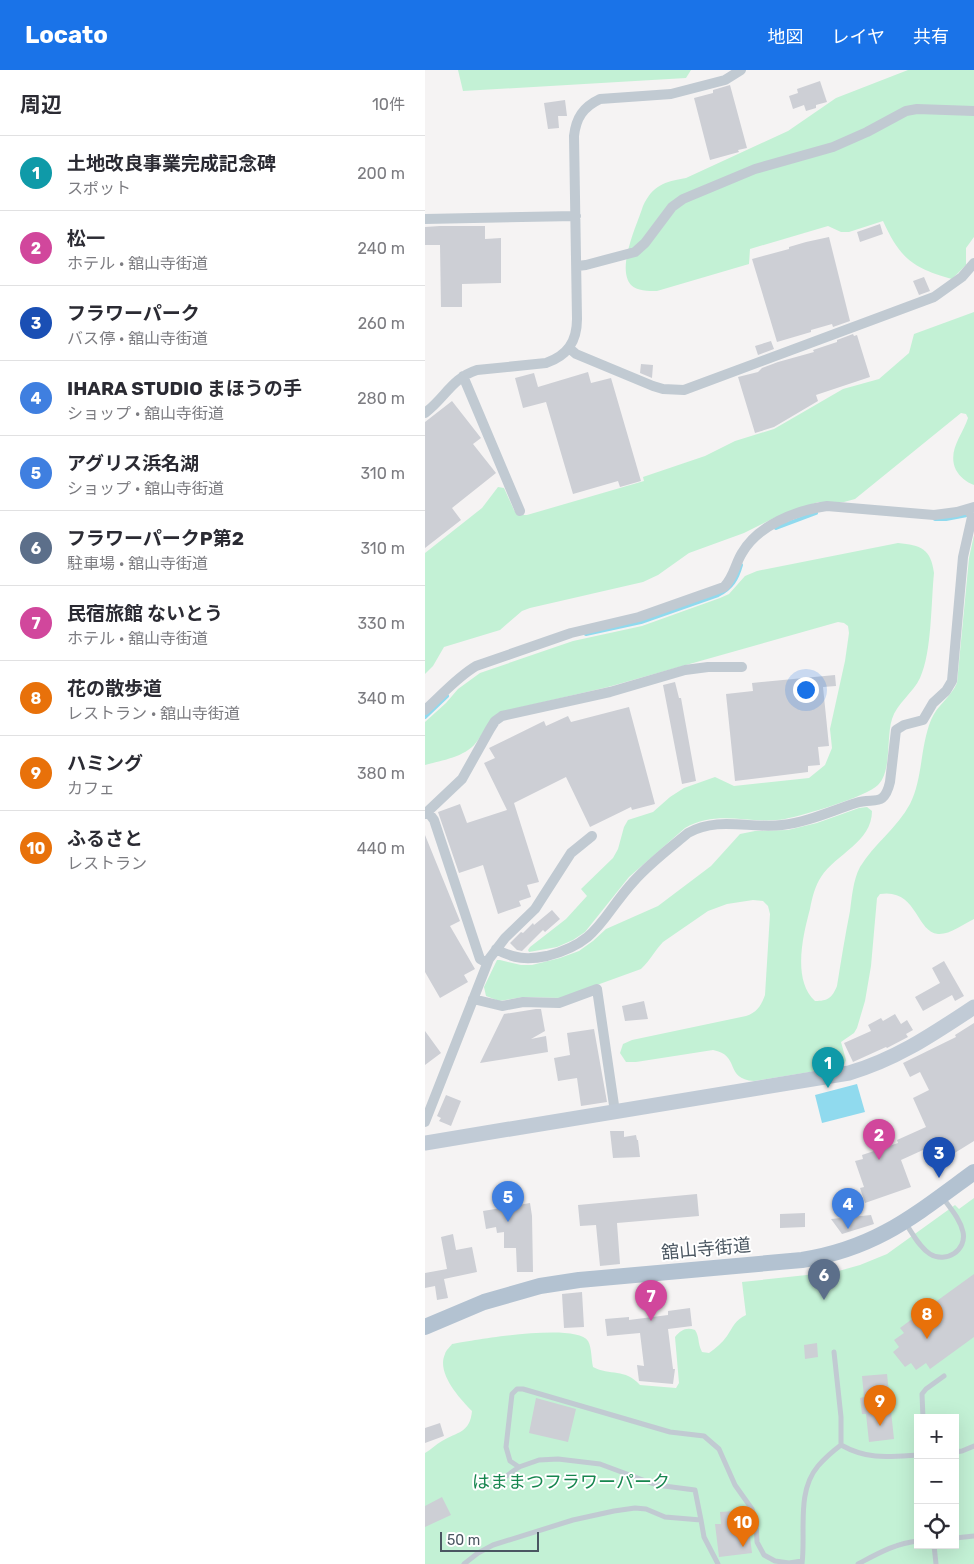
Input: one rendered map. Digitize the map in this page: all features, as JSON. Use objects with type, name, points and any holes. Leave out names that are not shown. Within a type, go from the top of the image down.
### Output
[{"type":"main road","name":"舘山寺街道","points":[[425,1327],[484,1302],[530,1288],[560,1282],[767,1264],[820,1257],[869,1241],[905,1222],[974,1172]]},
{"type":"street","points":[[425,413],[463,376],[477,370],[546,363],[555,360],[569,348],[575,339],[577,329],[577,266],[574,136],[578,117],[584,109],[591,103],[600,100],[671,94],[725,80],[741,70]]},
{"type":"street","points":[[577,266],[586,266],[635,252],[645,243],[672,208],[683,199],[755,169],[833,148],[863,135],[906,111],[917,108],[974,111]]},
{"type":"street","points":[[425,219],[576,216]]},
{"type":"street","points":[[569,348],[576,354],[653,386],[663,389],[684,390],[934,297],[962,277],[974,263]]},
{"type":"street","points":[[463,376],[520,511]]},
{"type":"street","points":[[425,710],[463,673],[476,666],[571,633],[639,618],[724,586],[730,580],[737,562],[749,543],[757,534],[776,522],[811,509],[827,506],[933,515],[971,508],[972,517],[963,557],[951,681],[946,691],[933,703],[923,720],[904,724],[897,730],[889,788],[878,801],[857,802],[815,818],[787,824],[772,826],[718,823],[697,827],[634,881],[600,925],[589,937],[576,946],[531,959],[513,957],[496,949]]},
{"type":"street","points":[[487,963],[480,959],[434,820],[426,813],[462,779],[495,721],[502,716],[609,692],[697,668],[742,667]]},
{"type":"street","points":[[425,1122],[487,963],[496,949],[535,909],[571,853],[592,836]]},
{"type":"street","points":[[473,999],[502,1006],[523,1002],[559,1004],[597,989],[615,1112]]},
{"type":"street","points":[[425,1143],[829,1077],[868,1068],[904,1052],[974,1007]]},
{"type":"lane","points":[[905,1222],[919,1244],[930,1254],[942,1258],[955,1254],[963,1243],[963,1230],[941,1196]]},
{"type":"lane","points":[[519,1467],[510,1461],[506,1447],[512,1394],[517,1389],[523,1389],[671,1432],[703,1436],[719,1449],[735,1485],[752,1509],[756,1521],[757,1542],[764,1555],[775,1561],[802,1563],[805,1492],[817,1467],[841,1445],[841,1417],[834,1352]]},
{"type":"lane","points":[[923,1414],[922,1394],[944,1376]]},
{"type":"lane","points":[[841,1445],[852,1451],[877,1457],[914,1455]]},
{"type":"lane","points":[[959,1451],[974,1446]]},
{"type":"lane","points":[[494,1485],[519,1467],[539,1460],[558,1459],[579,1460],[612,1467],[639,1479],[664,1486],[695,1490],[704,1537],[718,1564]]},
{"type":"lane","points":[[463,1564],[477,1553],[493,1545],[573,1520],[614,1511],[635,1508],[646,1509],[665,1517],[701,1520]]},
{"type":"lane","points":[[959,1538],[974,1536]]},
{"type":"lane","points":[[858,1564],[890,1547],[914,1542]]},
{"type":"lane","points":[[934,1549],[936,1562]]},
{"type":"green space","points":[[458,70],[691,70],[686,78],[463,91]]},
{"type":"green space","points":[[908,70],[974,70],[974,237],[966,248],[966,265],[952,279],[917,266],[909,260],[895,244],[883,221],[849,232],[841,232],[828,226],[750,249],[749,264],[657,291],[639,290],[631,285],[627,278],[626,268],[629,246],[643,206],[655,189],[665,183],[686,178],[788,131],[836,98]]},
{"type":"green space","points":[[974,312],[974,485],[961,477],[954,463],[954,450],[968,418],[966,414],[961,413],[855,499],[844,502],[818,502],[774,518],[744,533],[689,553],[658,575],[643,582],[522,611],[500,630],[444,647],[433,666],[425,674],[425,553],[482,508],[498,487],[504,488],[514,510],[519,515],[527,515],[644,481],[643,477],[705,456],[735,441],[774,429],[843,389],[879,379],[909,353],[914,334]]},
{"type":"green space","points":[[974,535],[974,919],[952,931],[938,934],[925,926],[909,903],[902,897],[892,894],[880,894],[877,898],[871,966],[865,1001],[857,1028],[854,1033],[841,1042],[846,1060],[844,1065],[754,1081],[739,1076],[727,1057],[713,1050],[636,1062],[626,1062],[620,1053],[623,1044],[632,1040],[746,1016],[758,1008],[765,995],[770,914],[768,906],[763,901],[753,900],[727,904],[708,911],[663,942],[641,969],[561,998],[523,997],[499,1001],[486,996],[484,987],[497,960],[521,965],[532,965],[579,951],[606,929],[658,906],[711,866],[740,834],[755,831],[788,830],[867,807],[872,811],[866,831],[852,847],[827,869],[817,884],[802,944],[801,970],[808,992],[815,1001],[831,996],[837,986],[853,889],[860,867],[899,821],[910,804],[917,784],[927,730],[937,710],[957,683],[969,558]]},
{"type":"green space","points":[[898,543],[919,547],[927,553],[933,565],[930,627],[927,655],[920,678],[897,708],[892,719],[887,763],[878,785],[848,800],[785,819],[722,818],[697,822],[685,828],[629,877],[585,932],[557,947],[529,952],[530,947],[566,919],[587,896],[581,889],[613,858],[628,820],[653,812],[684,788],[715,777],[734,786],[809,778],[825,765],[832,748],[830,729],[845,661],[849,633],[848,626],[838,622],[608,687],[500,712],[490,721],[478,740],[468,750],[454,757],[425,765],[425,722],[458,689],[480,673],[573,641],[642,626],[720,598],[729,594],[745,576],[757,571]]},
{"type":"green space","name":"はままつフラワーパーク","points":[[974,1198],[974,1564],[425,1564],[425,1453],[440,1442],[466,1428],[472,1411],[461,1400],[446,1377],[443,1361],[447,1350],[452,1344],[524,1334],[565,1333],[580,1336],[588,1341],[593,1367],[599,1370],[629,1376],[640,1385],[676,1388],[679,1383],[675,1337],[684,1330],[695,1330],[702,1352],[709,1353],[725,1339],[737,1321],[746,1315],[742,1282],[835,1272],[860,1265],[887,1254],[955,1205],[959,1209]]},
{"type":"water","points":[[857,1084],[865,1112],[822,1123],[815,1095]]},
{"type":"building","points":[[820,81],[827,102],[816,105],[816,108],[806,111],[804,105],[793,109],[789,96],[798,93],[797,89]]},
{"type":"building","points":[[730,85],[747,148],[710,160],[694,98],[713,93],[713,90]]},
{"type":"building","points":[[565,100],[567,116],[558,116],[559,128],[548,129],[544,103]]},
{"type":"building","points":[[880,224],[883,234],[860,242],[857,232]]},
{"type":"building","points":[[485,226],[485,239],[501,238],[501,283],[462,284],[462,307],[441,307],[440,245],[425,245],[425,227]]},
{"type":"building","points":[[829,237],[850,321],[833,327],[832,324],[811,330],[811,332],[777,342],[752,259],[789,249],[789,247],[806,242]]},
{"type":"building","points":[[924,277],[930,291],[919,295],[913,281]]},
{"type":"building","points":[[853,334],[854,336],[857,335],[870,377],[816,395],[818,401],[774,427],[755,433],[738,377],[758,372],[762,368],[778,362],[814,352],[813,350]]},
{"type":"building","points":[[771,341],[774,349],[758,355],[755,346]]},
{"type":"building","points":[[641,364],[653,365],[652,378],[640,373]]},
{"type":"building","points":[[588,372],[591,383],[611,378],[641,481],[620,487],[618,481],[573,494],[546,402],[523,408],[515,378],[534,373],[538,387]]},
{"type":"building","points":[[452,401],[481,438],[473,444],[496,473],[452,508],[461,520],[425,548],[425,422]]},
{"type":"building","points":[[835,675],[836,686],[823,687],[829,746],[818,747],[820,765],[808,766],[808,772],[735,781],[726,694],[753,691],[752,683]]},
{"type":"building","points":[[675,682],[679,698],[681,698],[696,781],[682,784],[663,685]]},
{"type":"building","points":[[629,707],[655,804],[632,810],[631,807],[590,827],[566,777],[514,803],[539,882],[527,885],[531,897],[519,901],[521,906],[498,914],[483,865],[459,873],[438,812],[460,804],[467,823],[507,810],[484,763],[495,758],[489,748],[544,721],[546,726],[568,716],[571,722]]},
{"type":"building","points":[[425,835],[460,921],[450,926],[475,969],[464,975],[468,982],[440,998],[425,972]]},
{"type":"building","points":[[552,910],[560,919],[545,932],[543,930],[522,951],[517,950],[510,943],[521,932],[523,933],[533,923],[534,925]]},
{"type":"building","points":[[944,961],[964,996],[955,1001],[952,995],[923,1011],[915,997],[940,983],[932,968]]},
{"type":"building","points":[[644,1001],[648,1019],[625,1021],[622,1006]]},
{"type":"building","points":[[541,1009],[545,1031],[531,1039],[546,1036],[548,1052],[480,1063],[504,1014]]},
{"type":"building","points":[[895,1014],[901,1024],[907,1020],[913,1030],[906,1034],[908,1037],[853,1062],[844,1043],[871,1031],[868,1025],[881,1018],[883,1021]]},
{"type":"building","points":[[974,1023],[974,1141],[953,1154],[945,1140],[901,1160],[911,1187],[865,1203],[860,1188],[864,1187],[855,1161],[863,1159],[862,1155],[898,1143],[897,1140],[926,1127],[913,1098],[929,1090],[920,1072],[910,1077],[903,1063],[956,1037],[955,1035]]},
{"type":"building","points":[[594,1029],[607,1102],[581,1106],[577,1078],[558,1081],[554,1058],[570,1055],[567,1033]]},
{"type":"building","points":[[425,1031],[441,1053],[425,1065]]},
{"type":"building","points":[[446,1095],[461,1101],[451,1126],[439,1121],[441,1118],[437,1116]]},
{"type":"building","points":[[610,1131],[624,1131],[624,1137],[636,1135],[640,1157],[613,1158]]},
{"type":"building","points":[[697,1194],[699,1216],[617,1223],[620,1264],[600,1266],[596,1225],[580,1226],[578,1205]]},
{"type":"building","points":[[530,1203],[533,1272],[517,1272],[516,1248],[504,1248],[504,1232],[497,1233],[496,1227],[486,1229],[483,1211]]},
{"type":"building","points":[[805,1213],[805,1227],[780,1228],[780,1214]]},
{"type":"building","points":[[871,1215],[874,1224],[842,1234],[831,1219]]},
{"type":"building","points":[[453,1234],[456,1250],[472,1247],[477,1272],[444,1279],[448,1298],[437,1300],[435,1286],[425,1288],[425,1273],[447,1269],[441,1237]]},
{"type":"building","points":[[974,1274],[974,1337],[930,1369],[926,1363],[916,1370],[911,1363],[905,1367],[893,1352],[899,1347],[894,1340],[904,1333],[900,1328],[920,1313],[916,1308],[930,1298],[934,1303]]},
{"type":"building","points":[[582,1292],[584,1327],[564,1328],[562,1294]]},
{"type":"building","points":[[690,1308],[692,1326],[668,1329],[673,1369],[675,1369],[673,1384],[639,1381],[637,1365],[644,1366],[640,1333],[607,1336],[605,1319],[629,1317],[629,1320],[668,1315],[668,1311]]},
{"type":"building","points":[[817,1343],[818,1357],[805,1359],[804,1345]]},
{"type":"building","points":[[887,1374],[894,1439],[869,1442],[866,1414],[862,1414],[860,1398],[864,1397],[862,1376]]},
{"type":"building","points":[[536,1398],[576,1409],[568,1442],[529,1433]]},
{"type":"building","points":[[440,1423],[444,1436],[425,1443],[425,1428]]},
{"type":"building","points":[[442,1497],[451,1515],[425,1527],[425,1506]]},
{"type":"building","points":[[734,1511],[735,1522],[748,1521],[752,1553],[719,1557],[715,1524],[721,1524],[720,1512]]},
{"type":"waterway","points":[[776,528],[816,513]]},
{"type":"waterway","points":[[935,519],[967,515]]},
{"type":"waterway","points":[[586,634],[641,622],[718,595],[733,583],[741,565]]},
{"type":"waterway","points":[[425,717],[447,696]]},
{"type":"place","name":"土地改良事業完成記念碑","points":[[828,1088]]},
{"type":"place","name":"松一","points":[[879,1160]]},
{"type":"place","name":"フラワーパーク","points":[[939,1178]]},
{"type":"place","name":"アグリス浜名湖","points":[[508,1222]]},
{"type":"place","name":"IHARA STUDIO まほうの手","points":[[848,1229]]},
{"type":"place","name":"フラワーパークP第2","points":[[824,1300]]},
{"type":"place","name":"民宿旅館 ないとう","points":[[651,1321]]},
{"type":"place","name":"花の散歩道","points":[[927,1339]]},
{"type":"place","name":"ハミング","points":[[880,1426]]},
{"type":"place","name":"ふるさと","points":[[743,1547]]}]
